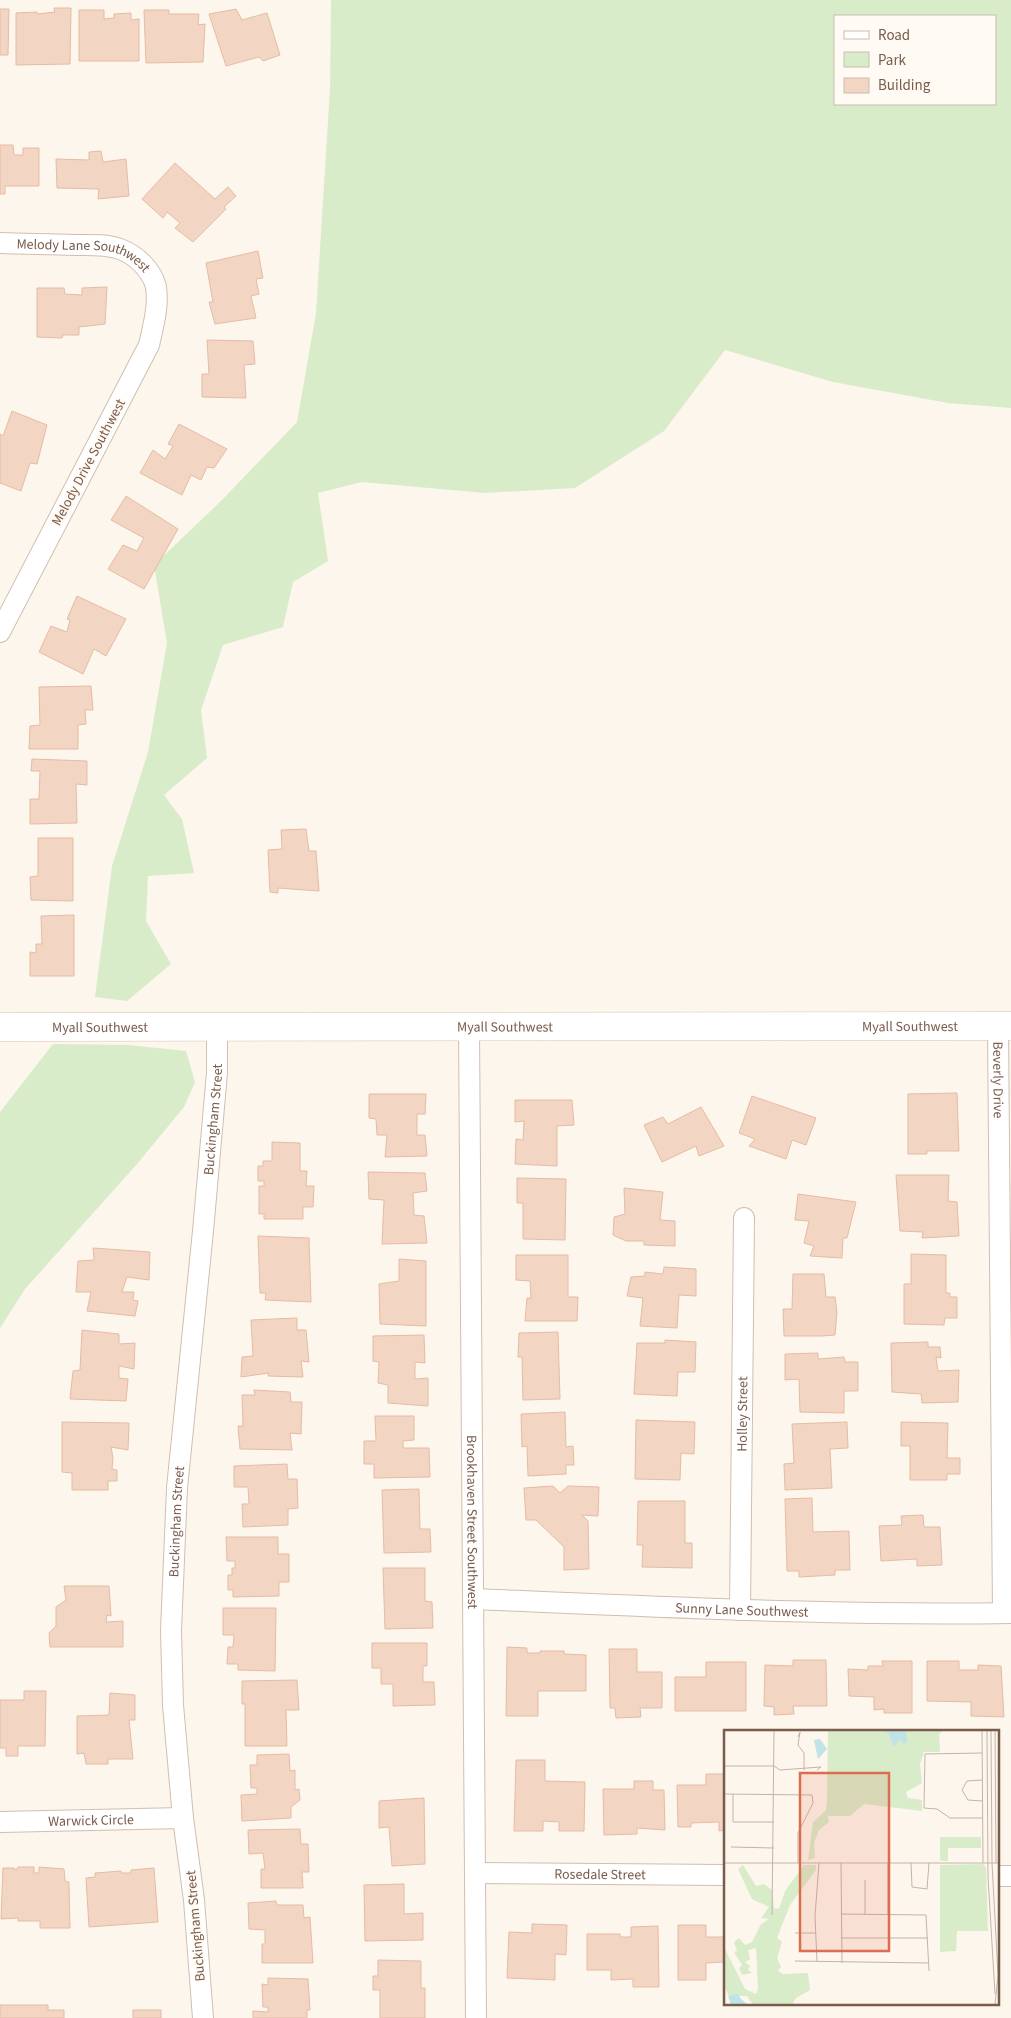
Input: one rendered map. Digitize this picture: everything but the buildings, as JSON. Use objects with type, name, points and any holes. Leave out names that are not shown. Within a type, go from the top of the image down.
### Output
[{"type":"street","name":"Melody Lane Southwest","points":[[0,243],[94,246],[119,249],[137,259],[149,272],[155,286]]},
{"type":"street","name":"Melody Drive Southwest","points":[[0,632],[149,344],[154,324],[155,286]]},
{"type":"street","name":"Myall Southwest","points":[[0,1027],[1004,1026]]},
{"type":"street","name":"Beverly Drive","points":[[1004,1026],[1007,1613]]},
{"type":"street","name":"Buckingham Street","points":[[203,2018],[194,1900],[183,1818],[173,1705],[171,1630],[177,1488],[203,1231],[215,1092],[217,1027]]},
{"type":"street","name":"Brookhaven Street Southwest","points":[[470,1027],[476,2018]]},
{"type":"street","name":"Holley Street","points":[[740,1610],[744,1218]]},
{"type":"street","name":"Sunny Lane Southwest","points":[[473,1599],[910,1615],[1007,1613]]},
{"type":"street","name":"Warwick Circle","points":[[0,1822],[183,1818]]},
{"type":"street","name":"Rosedale Street","points":[[475,1874],[724,1875]]},
{"type":"street","points":[[998,1876],[1011,1876]]},
{"type":"green space","points":[[331,0],[1011,0],[1011,408],[948,403],[833,382],[725,350],[664,431],[575,488],[485,493],[362,482],[318,493],[328,561],[293,582],[283,627],[223,645],[201,710],[207,758],[164,795],[182,819],[194,873],[148,876],[146,921],[171,964],[127,1001],[95,997],[112,866],[148,752],[167,643],[154,565],[221,501],[297,422],[316,313],[330,89]]},
{"type":"green space","points":[[53,1044],[128,1045],[186,1051],[195,1082],[184,1107],[137,1164],[25,1289],[0,1328],[0,1112]]}]
